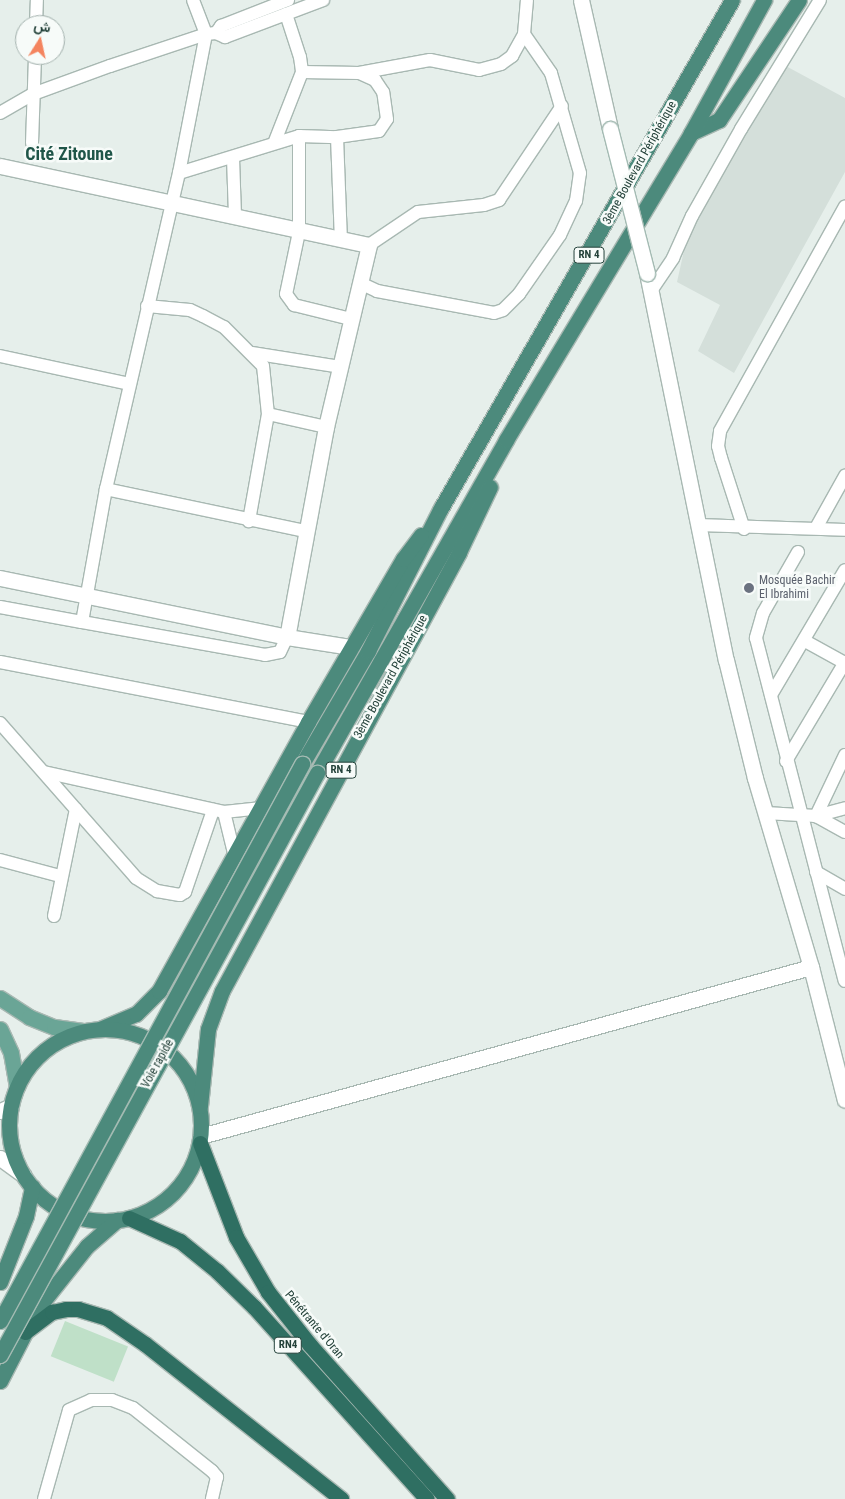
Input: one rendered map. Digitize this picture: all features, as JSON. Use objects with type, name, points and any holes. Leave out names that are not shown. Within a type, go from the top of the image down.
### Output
[{"type":"highway","name":"3ème Boulevard Périphérique","points":[[302,764],[368,651],[441,508],[732,0]]},
{"type":"highway","name":"3ème Boulevard Périphérique","points":[[317,773],[506,440],[691,133],[764,0]]},
{"type":"highway","points":[[691,133],[719,120],[799,0]]},
{"type":"highway","name":"3ème Boulevard Périphérique","points":[[200,1106],[208,1029],[222,991],[459,552],[489,490],[506,440]]},
{"type":"highway","name":"3ème Boulevard Périphérique","points":[[100,1029],[136,1014],[159,991],[234,853],[262,808],[351,647],[403,558],[441,508]]},
{"type":"highway","name":"Voie rapide","points":[[0,1321],[302,764]]},
{"type":"highway","name":"Voie rapide","points":[[0,1355],[317,773]]},
{"type":"highway","points":[[0,1381],[37,1309],[86,1246],[123,1219],[167,1198],[182,1183],[200,1140],[200,1106],[191,1081],[170,1054],[153,1042],[127,1031],[100,1029],[84,1031],[53,1044],[42,1053],[17,1086],[6,1109],[12,1150],[28,1181],[46,1202],[64,1211],[90,1220],[123,1219]]},
{"type":"highway","name":"Pénétrante d'Oran","points":[[200,1140],[236,1237],[268,1292],[310,1345],[447,1499]]},
{"type":"highway","points":[[0,1282],[26,1216],[28,1181]]},
{"type":"highway","name":"RN4","points":[[123,1219],[180,1241],[223,1277],[254,1307],[427,1499]]},
{"type":"highway","points":[[26,1332],[52,1312],[66,1309],[78,1309],[107,1318],[145,1344],[341,1499]]},
{"type":"main road","points":[[0,998],[28,1017],[54,1027],[84,1031]]},
{"type":"main road","points":[[0,1030],[11,1053],[17,1086]]},
{"type":"street","points":[[36,15],[37,0]]},
{"type":"street","points":[[82,622],[106,489],[211,33],[193,0]]},
{"type":"street","points":[[0,113],[33,94],[211,33],[221,26],[288,0]]},
{"type":"street","points":[[211,33],[225,37],[324,0]]},
{"type":"street","points":[[302,72],[359,73],[430,60],[479,70],[501,64],[512,56],[524,34],[527,0]]},
{"type":"street","points":[[581,0],[610,129],[651,291],[726,660],[766,813],[812,968],[845,1100]]},
{"type":"street","points":[[651,291],[673,258],[692,216],[741,129],[820,0]]},
{"type":"street","points":[[275,141],[302,72],[300,57],[286,14]]},
{"type":"street","points":[[360,283],[377,291],[494,313],[503,310],[519,294],[560,235],[576,202],[580,173],[551,72],[524,34]]},
{"type":"street","points":[[32,143],[34,65]]},
{"type":"street","points":[[178,173],[233,158],[275,141],[299,136],[338,137],[379,131],[385,126],[387,107],[383,92],[375,80],[359,73]]},
{"type":"street","points":[[0,607],[265,655],[280,652],[287,637],[326,427],[369,245],[418,212],[484,205],[499,200],[562,106]]},
{"type":"street","points":[[299,136],[299,232],[286,294],[288,301],[306,309],[351,319]]},
{"type":"street","points":[[338,137],[341,239]]},
{"type":"street","points":[[233,158],[236,216]]},
{"type":"street","points":[[0,166],[236,216],[299,232],[369,245]]},
{"type":"street","points":[[744,529],[718,446],[720,432],[845,206]]},
{"type":"street","points":[[147,306],[190,310],[224,327],[263,366],[268,414],[249,521]]},
{"type":"street","points":[[252,353],[340,367]]},
{"type":"street","points":[[0,356],[129,384]]},
{"type":"street","points":[[268,414],[326,427]]},
{"type":"street","points":[[816,528],[845,476]]},
{"type":"street","points":[[106,489],[249,521],[306,531]]},
{"type":"street","points":[[698,525],[744,529],[816,528],[845,530]]},
{"type":"street","points":[[798,552],[757,627],[758,646],[816,872],[841,944],[845,981]]},
{"type":"street","points":[[771,695],[805,641],[845,570]]},
{"type":"street","points":[[0,578],[287,637],[351,647]]},
{"type":"street","points":[[786,761],[845,663],[805,641]]},
{"type":"street","points":[[0,662],[308,722]]},
{"type":"street","points":[[0,723],[145,885],[180,895],[192,880],[219,811]]},
{"type":"street","points":[[816,816],[840,776],[845,755]]},
{"type":"street","points":[[44,772],[219,811],[262,808]]},
{"type":"street","points":[[54,916],[60,876],[76,808]]},
{"type":"street","points":[[766,813],[816,816],[845,808]]},
{"type":"street","points":[[219,811],[234,853]]},
{"type":"street","points":[[816,816],[845,832]]},
{"type":"street","points":[[0,860],[60,876]]},
{"type":"street","points":[[816,872],[845,889]]},
{"type":"street","points":[[200,1140],[812,968]]},
{"type":"street","points":[[0,1158],[28,1181]]},
{"type":"street","points":[[44,1499],[69,1410],[91,1400],[112,1400],[133,1408],[212,1471],[217,1477],[212,1499]]},
{"type":"shaded area","points":[[784,65],[845,98],[845,172],[734,373],[698,351],[720,305],[677,282],[687,237]]},
{"type":"green space","points":[[65,1321],[128,1346],[114,1382],[51,1356]]},
{"type":"place","name":"Mosquée Bachir El Ibrahimi","points":[[749,588]]},
{"type":"district","name":"Cité Zitoune","points":[[69,154]]}]
